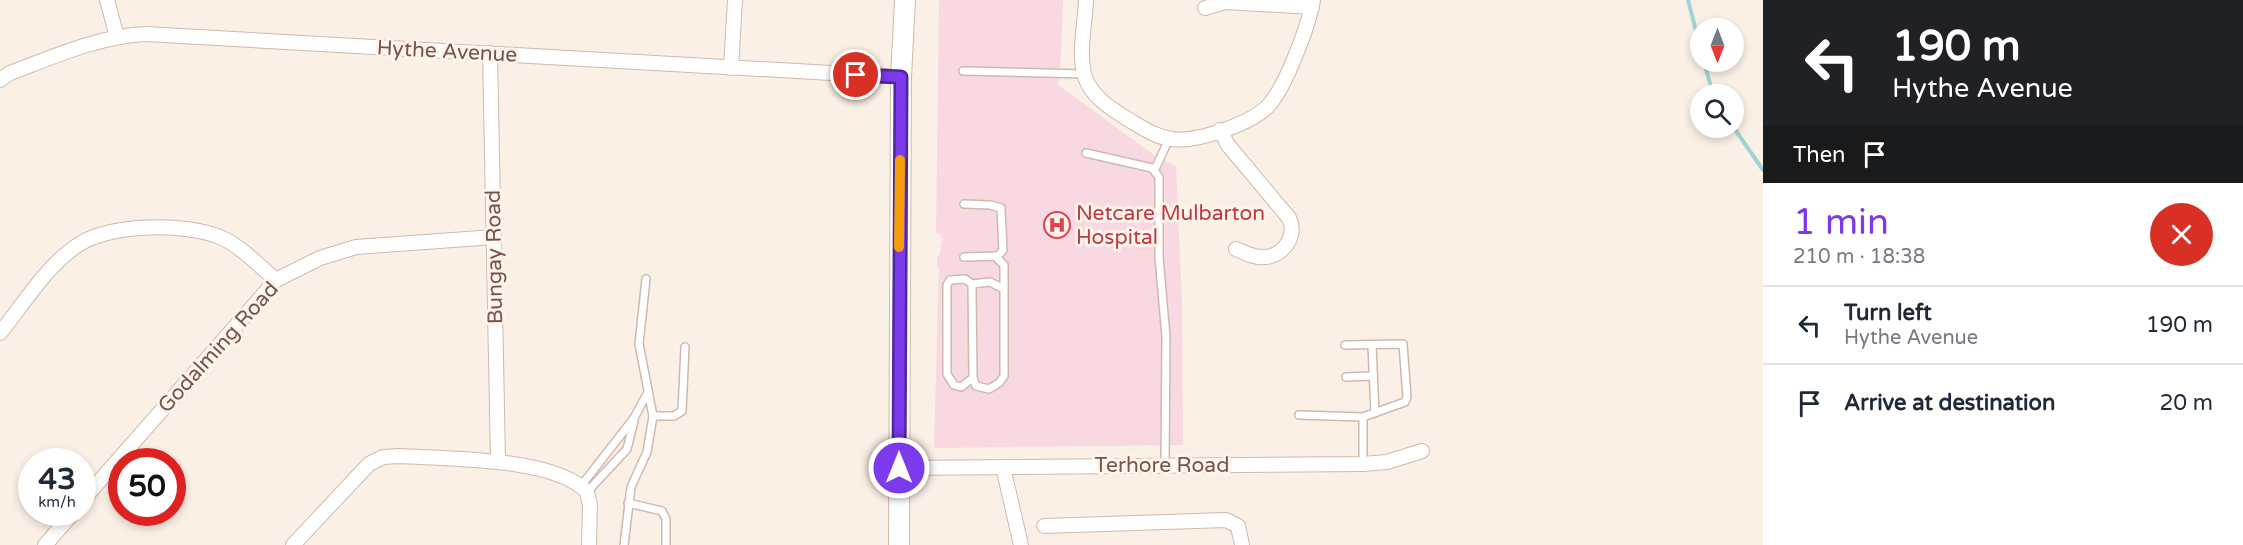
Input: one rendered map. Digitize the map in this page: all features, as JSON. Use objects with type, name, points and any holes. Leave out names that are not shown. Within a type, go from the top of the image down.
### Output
[{"type":"main road","points":[[899,545],[901,77],[905,0]]},
{"type":"street","points":[[107,0],[117,37]]},
{"type":"street","points":[[731,68],[735,0]]},
{"type":"street","points":[[1086,0],[1084,74],[1099,99],[1153,134],[1168,139],[1194,139],[1220,130],[1253,117],[1273,100],[1305,29],[1312,3],[1225,2],[1205,8]]},
{"type":"street","name":"Hythe Avenue","points":[[0,80],[31,66],[117,37],[156,34],[901,77]]},
{"type":"street","name":"Bungay Road","points":[[490,54],[498,462]]},
{"type":"street","points":[[1220,130],[1228,145],[1288,218],[1292,228],[1283,250],[1273,255],[1262,257],[1236,249]]},
{"type":"street","points":[[0,333],[65,254],[88,239],[126,230],[165,228],[210,234],[234,246],[276,280]]},
{"type":"street","name":"Godalming Road","points":[[96,485],[276,280],[320,258],[356,247],[494,237]]},
{"type":"street","name":"Terhore Road","points":[[899,468],[1363,464],[1387,462],[1422,451]]},
{"type":"street","points":[[293,545],[335,497],[369,464],[383,457],[498,462],[555,474],[584,489],[590,505],[589,545]]},
{"type":"street","points":[[1003,467],[1021,545]]},
{"type":"street","points":[[1044,526],[1226,520],[1238,526],[1242,545]]},
{"type":"street","points":[[45,545],[61,526]]},
{"type":"lane","points":[[963,71],[1084,74]]},
{"type":"lane","points":[[1155,169],[1168,139]]},
{"type":"lane","points":[[1086,153],[1155,169],[1160,177],[1159,257],[1166,337],[1165,465]]},
{"type":"lane","points":[[964,204],[994,205],[1002,209],[1002,253],[995,256],[964,257]]},
{"type":"lane","points":[[972,284],[973,378],[976,386],[989,389],[999,383],[1004,376],[1004,266],[995,256]]},
{"type":"lane","points":[[973,378],[961,387],[954,385],[947,374],[947,285],[950,280],[957,278],[972,284],[990,282],[1004,289]]},
{"type":"lane","points":[[624,545],[631,487],[647,452],[653,416],[639,344],[646,279]]},
{"type":"lane","points":[[1299,415],[1363,417],[1405,402],[1403,344],[1346,345]]},
{"type":"lane","points":[[1372,345],[1375,413]]},
{"type":"lane","points":[[653,416],[674,416],[682,411],[685,347]]},
{"type":"lane","points":[[1346,377],[1373,376]]},
{"type":"lane","points":[[584,489],[634,418],[648,392]]},
{"type":"lane","points":[[1363,417],[1363,464]]},
{"type":"lane","points":[[584,489],[627,449],[634,418]]},
{"type":"lane","points":[[628,503],[662,511],[666,519],[666,545]]},
{"type":"shaded area","name":"Netcare Mulbarton Hospital","points":[[939,0],[1063,0],[1060,78],[1057,84],[1154,155],[1176,166],[1182,300],[1183,445],[934,448],[939,267],[937,267],[937,256],[940,254],[941,241],[943,241],[940,234],[936,233]]},
{"type":"waterway","points":[[1688,0],[1693,18]]},
{"type":"waterway","points":[[1707,72],[1710,84]]},
{"type":"waterway","points":[[1741,138],[1763,170]]},
{"type":"slow traffic","points":[[899,247],[900,160]]},
{"type":"place","name":"Netcare Mulbarton Hospital","points":[[1057,225]]},
{"type":"route","points":[[856,75],[901,77],[899,468]]}]
